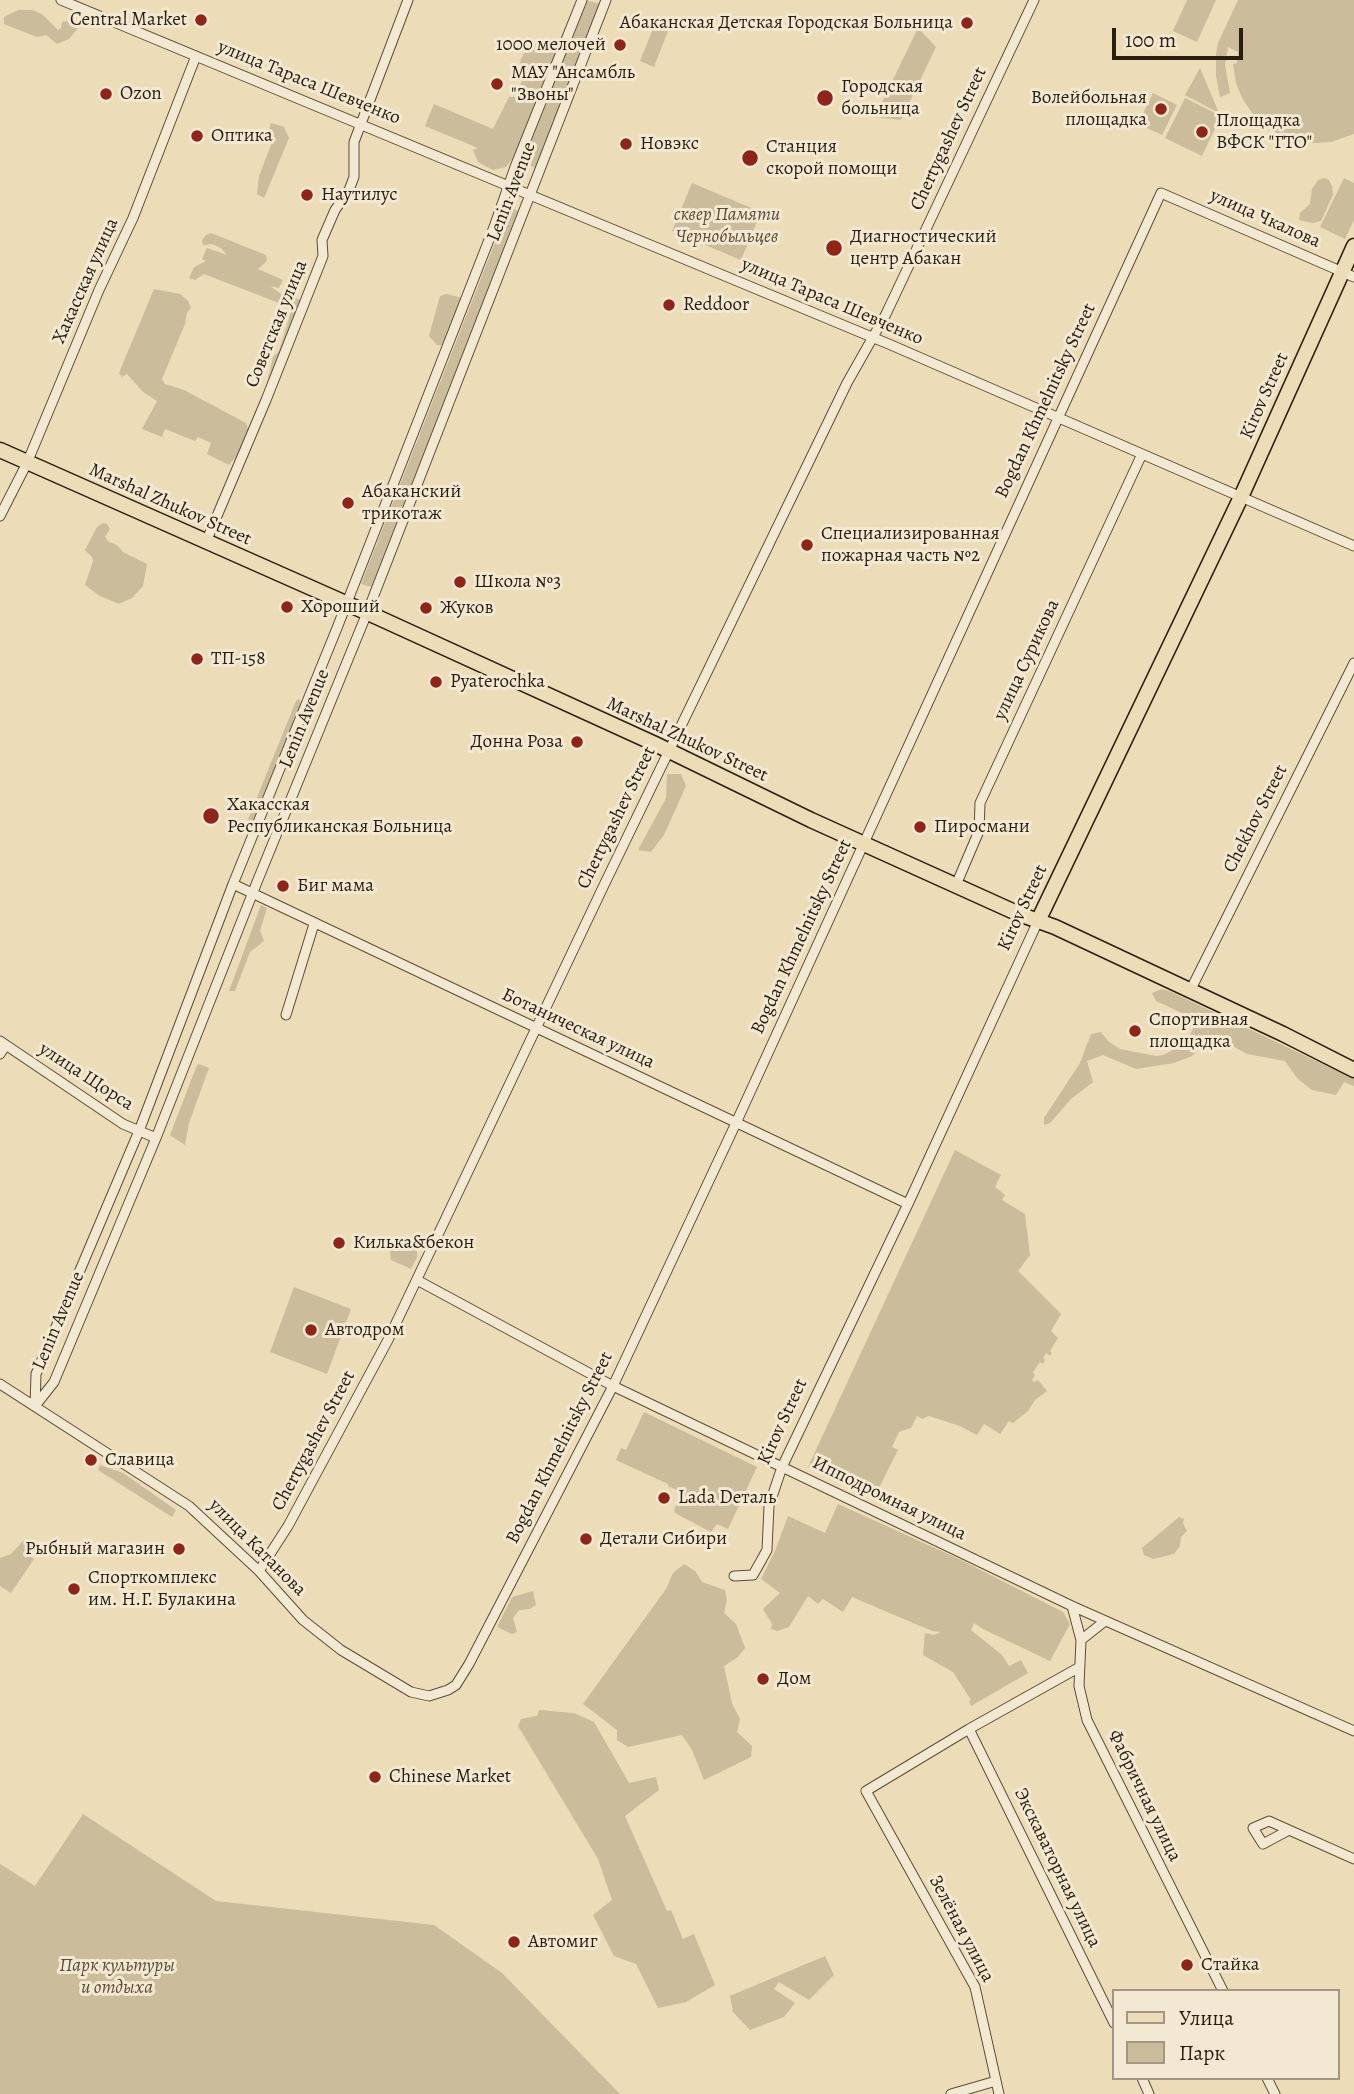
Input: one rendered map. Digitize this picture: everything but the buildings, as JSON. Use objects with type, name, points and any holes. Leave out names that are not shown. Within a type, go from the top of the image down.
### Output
[{"type":"main road","name":"Kirov Street","points":[[1038,921],[1348,275],[1354,246]]},
{"type":"main road","name":"Marshal Zhukov Street","points":[[0,450],[368,613],[1190,991],[1354,1070]]},
{"type":"street","name":"улица Тараса Шевченко","points":[[61,0],[873,338],[1354,545]]},
{"type":"street","name":"Советская улица","points":[[206,542],[323,257],[322,240],[335,209],[349,190],[354,177],[354,142],[408,0]]},
{"type":"street","name":"Lenin Avenue","points":[[35,1406],[36,1374],[139,1131],[233,884],[582,0]]},
{"type":"street","name":"Lenin Avenue","points":[[35,1406],[54,1382],[156,1138],[368,613],[606,0]]},
{"type":"street","name":"Chertygashev Street","points":[[259,1571],[326,1458],[417,1280],[669,751],[847,383],[873,338],[1034,0]]},
{"type":"street","name":"Хакасская улица","points":[[0,516],[27,463],[99,290],[133,218],[196,56]]},
{"type":"street","name":"улица Чкалова","points":[[1161,193],[1348,275]]},
{"type":"street","name":"Bogdan Khmelnitsky Street","points":[[456,1685],[613,1386],[1161,193]]},
{"type":"street","name":"улица Сурикова","points":[[956,885],[979,831],[981,803],[1142,454]]},
{"type":"street","name":"Chekhov Street","points":[[1190,991],[1354,663]]},
{"type":"street","name":"Ботаническая улица","points":[[233,884],[908,1204]]},
{"type":"street","name":"Kirov Street","points":[[734,1576],[753,1575],[767,1550],[769,1506],[782,1467],[908,1204],[1038,921]]},
{"type":"street","points":[[286,1015],[314,924]]},
{"type":"street","name":"улица Щорса","points":[[3,1043],[123,1124],[156,1138]]},
{"type":"street","points":[[0,1054],[3,1043]]},
{"type":"street","name":"Ипподромная улица","points":[[417,1280],[613,1386],[1072,1606],[1354,1731]]},
{"type":"street","name":"улица Катанова","points":[[0,1384],[189,1506],[259,1571],[303,1620],[341,1650],[411,1692],[429,1696],[456,1685]]},
{"type":"street","name":"Фабричная улица","points":[[1072,1606],[1081,1640],[1078,1668],[1082,1704],[1087,1720],[1222,1989]]},
{"type":"street","points":[[1081,1640],[1105,1620]]},
{"type":"street","points":[[969,1729],[1078,1668]]},
{"type":"street","name":"Зелёная улица","points":[[969,1729],[866,1791],[975,1987],[999,2094]]},
{"type":"street","name":"Экскаваторная улица","points":[[969,1729],[1112,2018]]},
{"type":"street","points":[[1289,1830],[1354,1859]]},
{"type":"street","points":[[951,2094],[996,2081]]},
{"type":"green space","points":[[585,0],[601,4],[536,168],[523,163]]},
{"type":"green space","points":[[1187,0],[1216,0],[1197,42],[1173,31]]},
{"type":"green space","points":[[1238,0],[1354,0],[1354,134],[1331,142],[1314,143],[1289,139],[1267,128],[1255,117],[1242,98],[1233,64],[1237,63],[1238,52],[1228,47],[1225,65],[1230,93],[1220,97],[1216,76],[1218,43]]},
{"type":"green space","points":[[18,10],[33,10],[43,15],[58,30],[62,22],[69,21],[78,28],[69,39],[57,44],[46,35],[37,37],[4,24],[4,17]]},
{"type":"green space","points":[[657,19],[670,26],[654,67],[640,61]]},
{"type":"green space","points":[[918,28],[936,47],[901,120],[875,117]]},
{"type":"green space","points":[[531,42],[556,51],[515,155],[506,167],[493,170],[478,162],[473,150],[478,148],[425,126],[434,104],[493,129],[509,97],[516,97],[522,80],[522,76],[518,74],[521,59]]},
{"type":"green space","points":[[1200,68],[1219,113],[1185,95]]},
{"type":"green space","points":[[1153,93],[1177,105],[1162,135],[1138,124]]},
{"type":"green space","points":[[1185,98],[1221,116],[1202,156],[1165,138]]},
{"type":"green space","points":[[271,123],[284,127],[289,138],[264,198],[257,194],[259,176],[273,140],[268,132]]},
{"type":"green space","points":[[1344,178],[1354,183],[1354,220],[1345,239],[1320,227]]},
{"type":"green space","points":[[1318,180],[1329,180],[1333,195],[1321,221],[1313,223],[1299,220],[1300,213],[1310,204],[1312,189]]},
{"type":"green space","name":"сквер Памяти Чернобыльцев","points":[[692,183],[761,212],[741,260],[672,231]]},
{"type":"green space","points":[[509,207],[518,211],[372,587],[361,584]]},
{"type":"green space","points":[[211,233],[266,255],[267,261],[258,269],[283,280],[279,288],[270,286],[281,294],[304,301],[270,385],[267,384],[273,357],[279,351],[292,308],[204,274],[195,280],[189,278],[194,267],[206,261],[202,259],[207,248],[227,255],[212,244],[203,245],[202,240]]},
{"type":"green space","points":[[154,289],[180,294],[191,308],[162,379],[165,384],[184,390],[246,423],[250,435],[247,444],[229,465],[207,454],[211,443],[198,437],[195,441],[165,429],[162,437],[142,429],[157,401],[143,392],[127,374],[122,377],[119,373]]},
{"type":"green space","points":[[446,294],[463,298],[445,345],[437,345],[429,336],[440,296]]},
{"type":"green space","points":[[103,523],[110,529],[105,537],[109,542],[147,564],[143,586],[132,598],[119,604],[100,596],[85,585],[93,561],[85,550],[97,527]]},
{"type":"green space","points":[[299,699],[301,703],[252,823],[248,826],[247,822]]},
{"type":"green space","points":[[667,774],[681,774],[686,786],[664,835],[651,852],[638,850],[666,798]]},
{"type":"green space","points":[[261,905],[267,908],[260,931],[264,941],[250,952],[235,991],[229,991]]},
{"type":"green space","points":[[1162,989],[1354,1079],[1354,1086],[1344,1082],[1336,1095],[1312,1090],[1297,1078],[1285,1061],[1247,1054],[1224,1041],[1212,1040],[1192,1056],[1174,1063],[1136,1069],[1103,1055],[1087,1061],[1093,1082],[1071,1099],[1050,1123],[1044,1125],[1044,1118],[1080,1063],[1091,1034],[1101,1032],[1120,1049],[1156,1056],[1186,1043],[1197,1020],[1156,1001],[1152,993]]},
{"type":"green space","points":[[199,1064],[209,1068],[189,1123],[185,1145],[170,1135]]},
{"type":"green space","points":[[955,1150],[1001,1175],[995,1187],[1005,1195],[1002,1200],[1025,1214],[1030,1255],[1018,1271],[1061,1314],[1051,1331],[1058,1338],[1050,1351],[1052,1353],[1050,1356],[1046,1353],[1043,1364],[1040,1362],[1033,1372],[1035,1375],[1032,1380],[1038,1380],[1047,1391],[1013,1423],[1009,1421],[1000,1434],[984,1424],[977,1435],[960,1426],[929,1416],[922,1419],[917,1416],[911,1428],[899,1432],[892,1447],[898,1450],[874,1498],[808,1467]]},
{"type":"green space","points":[[398,1241],[417,1249],[417,1257],[411,1269],[391,1260],[390,1251]]},
{"type":"green space","name":"Автодром","points":[[294,1287],[351,1309],[327,1374],[270,1352]]},
{"type":"green space","points":[[644,1412],[757,1467],[728,1529],[717,1524],[711,1532],[675,1513],[681,1495],[679,1491],[616,1460],[621,1448],[626,1450]]},
{"type":"green space","points":[[100,1465],[123,1473],[176,1510],[172,1517],[98,1470]]},
{"type":"green space","points":[[838,1504],[959,1559],[1063,1612],[1070,1624],[1050,1661],[974,1623],[971,1630],[1002,1655],[1009,1666],[1021,1660],[1028,1673],[971,1706],[971,1700],[953,1672],[923,1655],[925,1633],[934,1635],[941,1632],[932,1631],[852,1597],[843,1612],[823,1599],[818,1604],[808,1596],[789,1627],[777,1631],[771,1629],[772,1624],[763,1609],[780,1593],[761,1579],[788,1516],[825,1533]]},
{"type":"green space","points":[[1179,1517],[1184,1519],[1187,1531],[1181,1537],[1180,1546],[1174,1554],[1153,1559],[1144,1555],[1142,1548]]},
{"type":"green space","points":[[24,1540],[33,1546],[28,1554],[34,1559],[11,1593],[0,1586],[0,1558],[11,1554]]},
{"type":"green space","points":[[684,1564],[695,1571],[702,1582],[725,1590],[727,1600],[724,1613],[736,1624],[745,1648],[738,1657],[724,1666],[732,1703],[740,1719],[737,1732],[752,1746],[751,1757],[704,1780],[692,1750],[682,1735],[628,1747],[617,1740],[617,1730],[583,1704],[666,1589],[673,1573]]},
{"type":"green space","points":[[533,1591],[536,1605],[530,1609],[519,1610],[513,1618],[517,1632],[512,1634],[497,1627],[512,1597]]},
{"type":"green space","points":[[539,1710],[574,1713],[594,1722],[629,1783],[656,1777],[659,1790],[625,1816],[667,1911],[671,1910],[683,1939],[694,1934],[715,1985],[686,2002],[658,2008],[636,1964],[614,1956],[593,1915],[612,1900],[598,1859],[518,1726],[521,1719],[537,1716]]},
{"type":"green space","name":"Парк культуры и отдыха","points":[[83,1814],[216,1901],[434,1925],[502,1973],[620,2094],[0,2094],[0,1864],[35,1886]]},
{"type":"green space","points":[[825,1956],[834,1975],[809,2000],[779,1982],[774,1989],[795,2003],[784,2017],[750,2030],[733,2012],[730,1996]]},
{"type":"place","name":"Central Market","points":[[201,20]]},
{"type":"place","name":"Абаканская Детская Городская Больница","points":[[967,23]]},
{"type":"place","name":"1000 мелочей","points":[[620,45]]},
{"type":"place","name":"МАУ \"Ансамбль \"Звоны\"","points":[[497,84]]},
{"type":"place","name":"Ozon","points":[[106,94]]},
{"type":"place","name":"Городская больница","points":[[825,98]]},
{"type":"place","name":"Волейбольная площадка","points":[[1161,109]]},
{"type":"place","name":"Площадка ВФСК \"ГТО\"","points":[[1202,132]]},
{"type":"place","name":"Оптика","points":[[197,136]]},
{"type":"place","name":"Новэкс","points":[[626,144]]},
{"type":"place","name":"Станция скорой помощи","points":[[750,158]]},
{"type":"place","name":"Наутилус","points":[[307,195]]},
{"type":"place","name":"Диагностический центр Абакан","points":[[834,248]]},
{"type":"place","name":"Reddoor","points":[[669,305]]},
{"type":"place","name":"Абаканский трикотаж","points":[[348,503]]},
{"type":"place","name":"Специализированная пожарная часть №2","points":[[807,545]]},
{"type":"place","name":"Школа №3","points":[[460,582]]},
{"type":"place","name":"Хороший","points":[[287,607]]},
{"type":"place","name":"Жуков","points":[[426,608]]},
{"type":"place","name":"ТП-158","points":[[197,659]]},
{"type":"place","name":"Pyaterochka","points":[[436,682]]},
{"type":"place","name":"Донна Роза","points":[[577,742]]},
{"type":"place","name":"Хакасская Республиканская Больница","points":[[211,816]]},
{"type":"place","name":"Пиросмани","points":[[920,827]]},
{"type":"place","name":"Биг мама","points":[[283,886]]},
{"type":"place","name":"Спортивная площадка","points":[[1135,1031]]},
{"type":"place","name":"Килька&бекон","points":[[339,1243]]},
{"type":"place","name":"Автодром","points":[[311,1330]]},
{"type":"place","name":"Славица","points":[[91,1460]]},
{"type":"place","name":"Lada Dеталь","points":[[664,1498]]},
{"type":"place","name":"Детали Сибири","points":[[586,1539]]},
{"type":"place","name":"Рыбный магазин","points":[[179,1549]]},
{"type":"place","name":"Спорткомплекс им. Н.Г. Булакина","points":[[74,1589]]},
{"type":"place","name":"Дом","points":[[763,1679]]},
{"type":"place","name":"Chinese Market","points":[[375,1777]]},
{"type":"place","name":"Автомиг","points":[[514,1942]]},
{"type":"place","name":"Стайка","points":[[1187,1965]]}]
